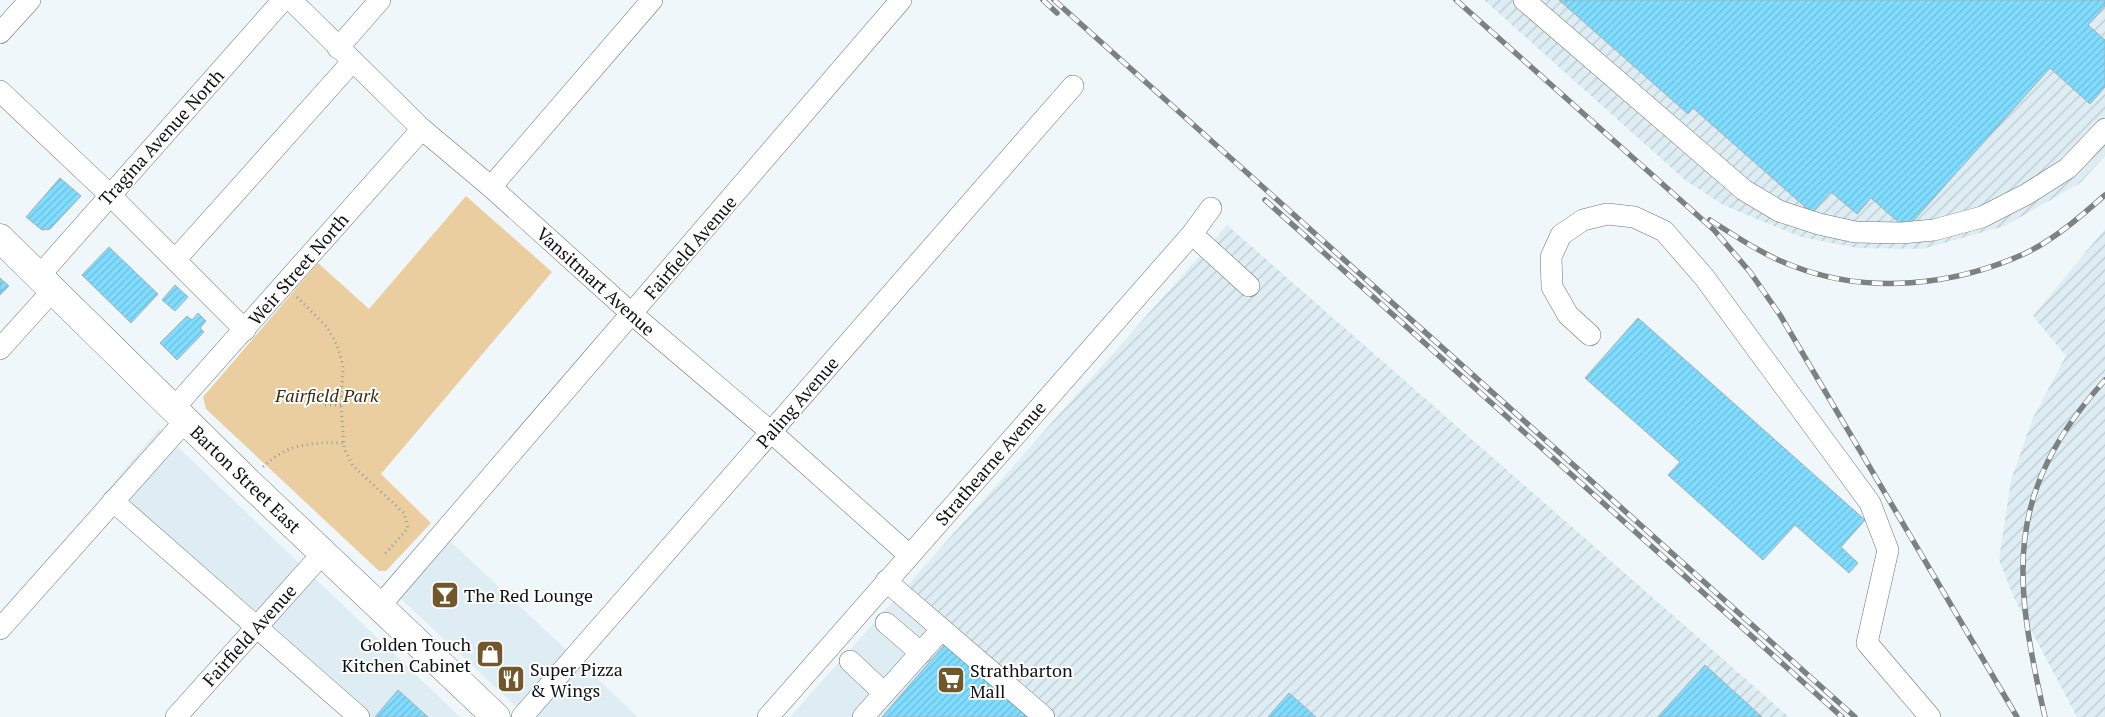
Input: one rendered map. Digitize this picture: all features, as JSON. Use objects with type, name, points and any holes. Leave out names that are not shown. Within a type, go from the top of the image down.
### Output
[{"type":"main road","name":"Barton Street East","points":[[0,238],[47,282],[248,482],[379,607],[486,714]]},
{"type":"street","points":[[0,33],[30,0]]},
{"type":"street","name":"Tragina Avenue North","points":[[0,349],[110,195],[283,0]]},
{"type":"street","name":"Vansitmart Avenue","points":[[291,0],[422,129],[491,187],[632,314],[771,432],[909,555]]},
{"type":"street","points":[[176,260],[345,55],[380,0]]},
{"type":"street","points":[[491,187],[652,0]]},
{"type":"street","name":"Fairfield Avenue","points":[[379,607],[901,0]]},
{"type":"street","points":[[1524,0],[1744,190],[1779,211],[1819,224],[1855,232],[1901,233],[1934,230],[1982,217],[2027,194],[2068,168],[2105,129]]},
{"type":"street","name":"Paling Avenue","points":[[522,717],[1072,86]]},
{"type":"street","points":[[0,91],[110,195],[245,330]]},
{"type":"street","name":"Weir Street North","points":[[0,629],[113,501],[245,330],[422,129]]},
{"type":"street","name":"Strathearne Avenue","points":[[768,717],[1192,234],[1211,208]]},
{"type":"street","points":[[1590,335],[1568,315],[1552,287],[1551,256],[1561,236],[1583,220],[1607,214],[1634,217],[1664,231],[1704,277],[1870,503],[1888,550],[1867,643],[1930,717]]},
{"type":"street","points":[[1192,234],[1249,286]]},
{"type":"street","points":[[113,501],[359,717]]},
{"type":"street","name":"Fairfield Avenue","points":[[176,717],[323,553]]},
{"type":"street","points":[[886,581],[1044,717]]},
{"type":"street","points":[[886,623],[921,653]]},
{"type":"street","points":[[863,717],[942,629]]},
{"type":"street","points":[[850,661],[884,693]]},
{"type":"path","points":[[284,285],[327,327],[337,345],[343,366],[341,405],[343,444],[353,466],[404,514],[408,528],[384,555]]},
{"type":"path","points":[[325,405],[341,405]]},
{"type":"path","points":[[248,482],[268,462],[302,444],[343,444]]},
{"type":"shaded area","points":[[1484,0],[2105,0],[2105,156],[2080,183],[2005,226],[1922,249],[1857,248],[1801,237],[1723,205],[1685,180]]},
{"type":"shaded area","points":[[1227,225],[1789,717],[1057,717],[906,587]]},
{"type":"shaded area","points":[[2105,229],[2105,717],[2077,717],[2015,600],[1999,560],[2011,480],[2033,418],[2066,356],[2033,316]]},
{"type":"shaded area","points":[[159,429],[460,717],[353,717],[102,496]]},
{"type":"shaded area","points":[[450,541],[638,717],[527,717],[399,597]]},
{"type":"shaded area","points":[[906,587],[1057,717],[790,717]]},
{"type":"green space","name":"Fairfield Park","points":[[466,196],[552,272],[381,474],[431,523],[386,571],[379,571],[206,409],[203,397],[318,263],[369,309]]},
{"type":"building","points":[[1559,0],[2105,0],[2105,6],[2088,25],[2105,40],[2105,87],[2090,104],[2050,68],[1906,229],[1871,198],[1857,214],[1831,192],[1812,213],[1693,108],[1688,114]]},
{"type":"building","points":[[60,178],[81,196],[50,229],[42,230],[26,217]]},
{"type":"building","points":[[109,247],[158,294],[131,323],[82,275]]},
{"type":"building","points":[[0,278],[9,286],[0,295]]},
{"type":"building","points":[[175,285],[188,297],[175,311],[162,300]]},
{"type":"building","points":[[198,313],[206,321],[200,328],[204,332],[177,360],[160,343],[187,316],[192,320]]},
{"type":"building","points":[[1638,318],[1865,520],[1841,547],[1858,563],[1849,573],[1795,525],[1763,560],[1668,475],[1680,462],[1585,378]]},
{"type":"building","name":"Strathbarton Mall","points":[[946,643],[1031,717],[882,717]]},
{"type":"building","points":[[1705,665],[1762,717],[1658,717]]},
{"type":"building","points":[[398,690],[428,717],[375,717]]},
{"type":"building","points":[[1289,693],[1316,717],[1268,717]]},
{"type":"railway","points":[[1043,0],[1057,13]]},
{"type":"railway","points":[[1054,0],[1855,717]]},
{"type":"railway","points":[[1456,0],[1714,230],[1750,272],[1780,315],[2017,717]]},
{"type":"railway","points":[[1710,220],[1771,257],[1793,266],[1851,281],[1911,283],[1970,273],[2026,253],[2057,234],[2105,195]]},
{"type":"railway","points":[[1265,200],[1842,717]]},
{"type":"railway","points":[[2045,717],[2027,622],[2023,579],[2025,539],[2033,500],[2048,461],[2072,421],[2105,380]]},
{"type":"place","name":"The Red Lounge","points":[[445,595]]},
{"type":"place","name":"Golden Touch Kitchen Cabinet","points":[[490,654]]},
{"type":"place","name":"Super Pizza & Wings","points":[[511,679]]},
{"type":"place","name":"Strathbarton Mall","points":[[951,680]]}]
